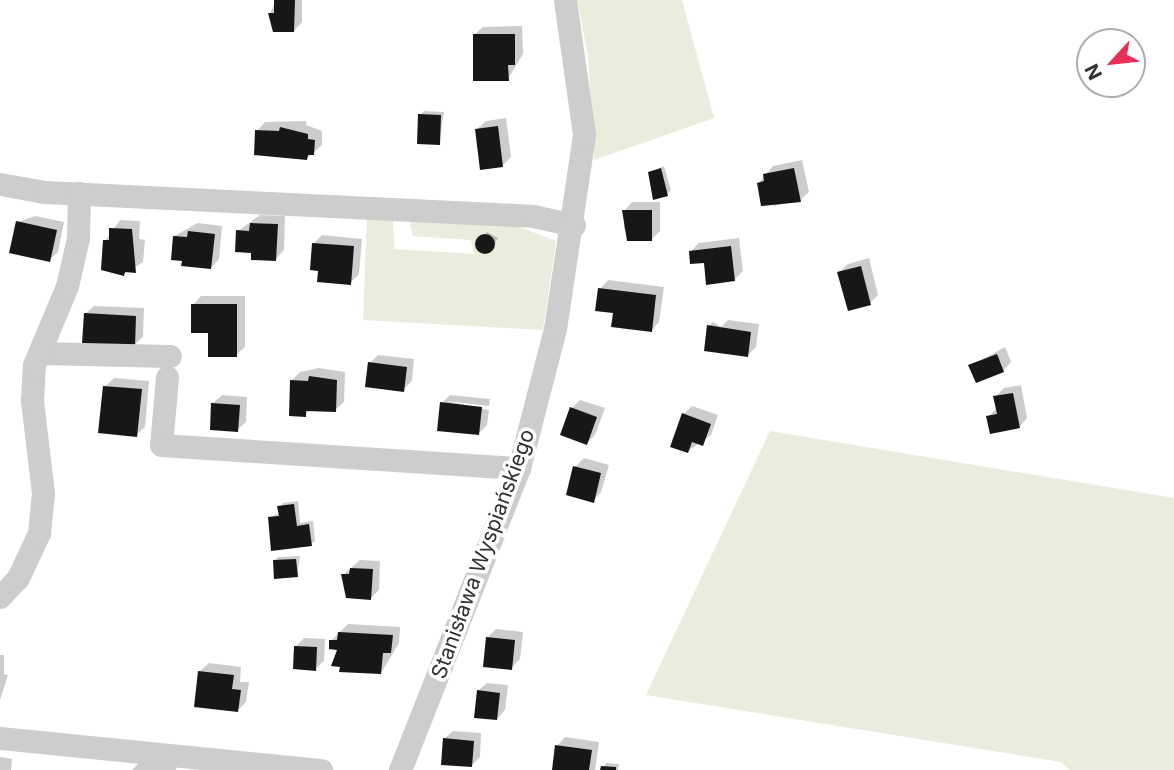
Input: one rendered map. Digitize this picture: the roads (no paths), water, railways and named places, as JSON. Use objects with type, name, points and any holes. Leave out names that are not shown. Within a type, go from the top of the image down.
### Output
[{"type":"street","name":"Stanisława Wyspiańskiego","points":[[400,770],[519,468],[552,341],[575,218],[584,134],[565,0]]},
{"type":"street","points":[[1,184],[79,193],[575,218]]},
{"type":"street","points":[[0,597],[19,578],[38,533],[43,494],[32,401],[34,365],[67,286],[78,238],[79,193]]},
{"type":"street","points":[[40,353],[169,366],[161,445],[519,468]]},
{"type":"street","points":[[0,738],[192,764],[321,770]]}]
